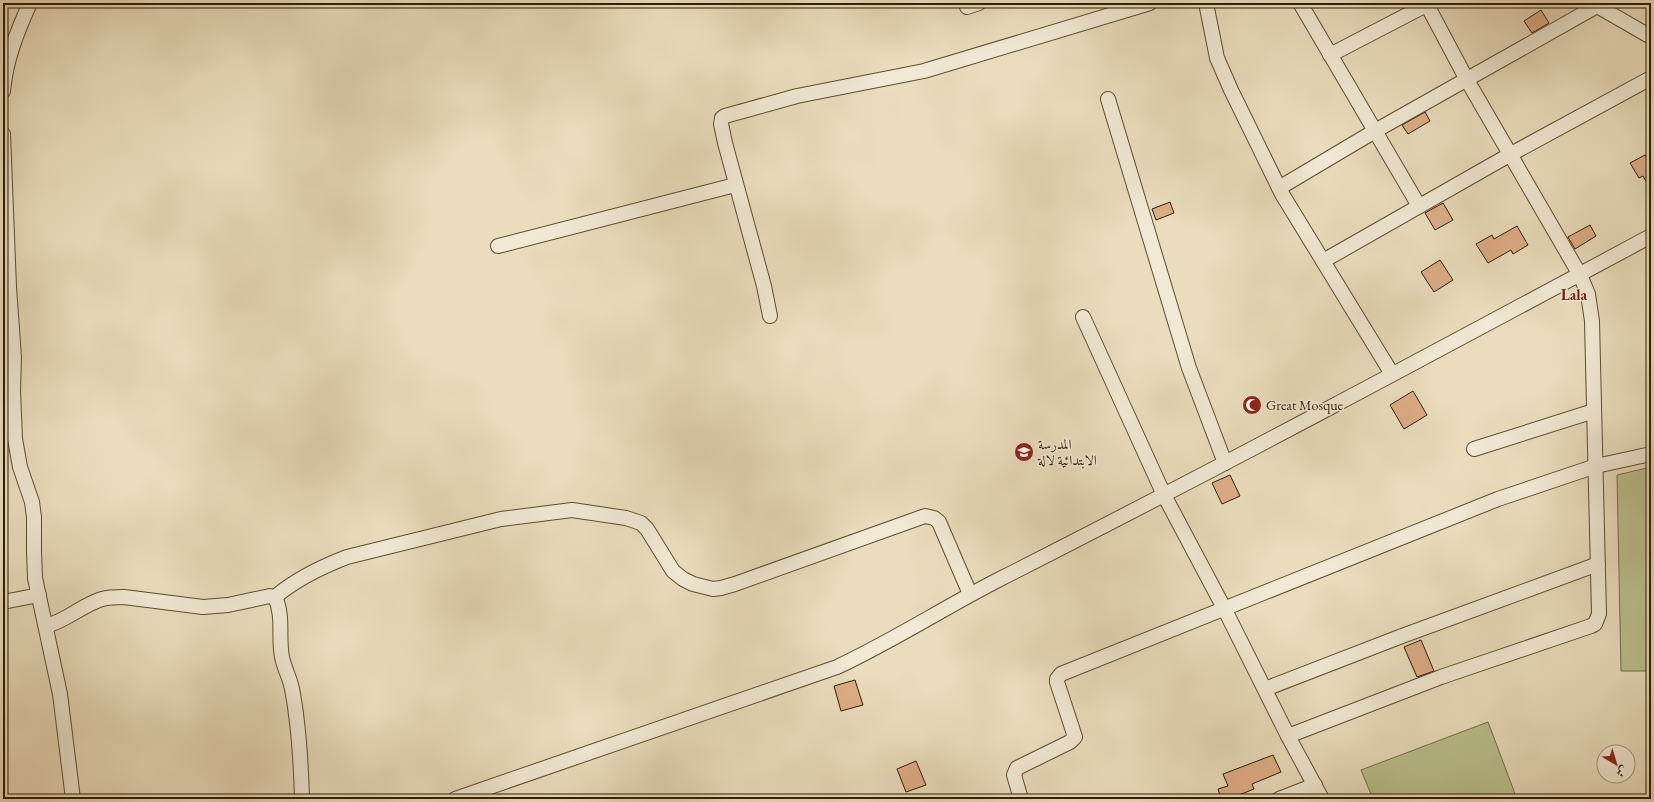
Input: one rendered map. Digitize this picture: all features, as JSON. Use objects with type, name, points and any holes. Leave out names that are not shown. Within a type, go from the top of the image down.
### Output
[{"type":"street","points":[[3,91],[4,76],[10,50],[30,3]]},
{"type":"street","points":[[770,316],[752,240],[735,184],[721,124],[722,118],[797,96],[924,71],[1150,3]]},
{"type":"street","points":[[1206,3],[1217,58],[1279,188],[1392,374]]},
{"type":"street","points":[[1300,3],[1419,206]]},
{"type":"street","points":[[1288,736],[1441,677],[1591,626],[1595,624],[1600,614],[1592,320],[1588,294],[1580,275],[1467,80],[1428,4],[1330,55]]},
{"type":"street","points":[[1279,188],[1375,131],[1467,80],[1595,4],[1651,37]]},
{"type":"street","points":[[1323,261],[1511,154],[1651,78]]},
{"type":"street","points":[[1108,99],[1189,368],[1225,464]]},
{"type":"street","points":[[3,134],[9,286],[14,357],[13,390],[15,439],[20,467],[32,502],[34,517],[35,578],[60,694],[73,799]]},
{"type":"street","points":[[498,246],[735,184]]},
{"type":"street","points":[[457,798],[837,667],[861,656],[970,594],[1225,464],[1651,236]]},
{"type":"street","points":[[1083,317],[1164,495],[1322,799]]},
{"type":"street","points":[[1474,449],[1594,411]]},
{"type":"street","points":[[1021,799],[1014,775],[1017,768],[1070,742],[1075,737],[1057,682],[1057,679],[1061,674],[1498,499],[1596,466],[1651,454]]},
{"type":"street","points":[[46,626],[62,620],[90,604],[112,597],[124,597],[203,607],[228,605],[275,597],[288,586],[300,579],[324,566],[346,557],[501,519],[572,510],[626,518],[641,523],[651,535],[673,571],[683,579],[693,584],[713,589],[735,584],[925,516],[930,516],[939,522],[970,594]]},
{"type":"street","points":[[1264,689],[1402,636],[1598,564]]},
{"type":"street","points":[[3,602],[39,595]]},
{"type":"street","points":[[275,597],[279,607],[282,656],[292,688],[298,728],[301,755],[302,799]]},
{"type":"street","points":[[1279,799],[1315,785]]},
{"type":"green space","points":[[1651,467],[1651,671],[1621,671],[1617,475]]},
{"type":"green space","points":[[1488,722],[1517,799],[1373,799],[1361,770]]},
{"type":"building","points":[[1541,10],[1549,23],[1532,33],[1524,21]]},
{"type":"building","points":[[1425,112],[1430,121],[1408,134],[1402,125]]},
{"type":"building","points":[[1645,155],[1651,165],[1651,190],[1643,176],[1639,178],[1630,163]]},
{"type":"building","points":[[1170,202],[1174,213],[1156,220],[1152,209]]},
{"type":"building","points":[[1443,203],[1453,220],[1435,230],[1425,213]]},
{"type":"building","points":[[1590,225],[1596,236],[1575,249],[1568,237]]},
{"type":"building","points":[[1517,226],[1528,245],[1513,254],[1511,250],[1488,263],[1476,244],[1492,235],[1494,239]]},
{"type":"building","points":[[1440,260],[1453,280],[1434,292],[1421,272]]},
{"type":"building","points":[[1413,391],[1427,415],[1404,429],[1390,405]]},
{"type":"building","points":[[1230,475],[1240,496],[1222,504],[1212,483]]},
{"type":"building","points":[[1421,640],[1434,671],[1417,677],[1404,647]]},
{"type":"building","points":[[855,680],[863,705],[841,711],[834,686]]},
{"type":"building","points":[[1273,755],[1281,772],[1252,784],[1254,789],[1229,799],[1221,799],[1218,789],[1228,786],[1223,774]]},
{"type":"building","points":[[916,761],[926,785],[906,792],[897,769]]},
{"type":"place","name":"Great Mosque","points":[[1252,405]]},
{"type":"place","name":"المدرسة الابتدائية لالة","points":[[1024,452]]},
{"type":"district","name":"Lala","points":[[1574,295]]}]
